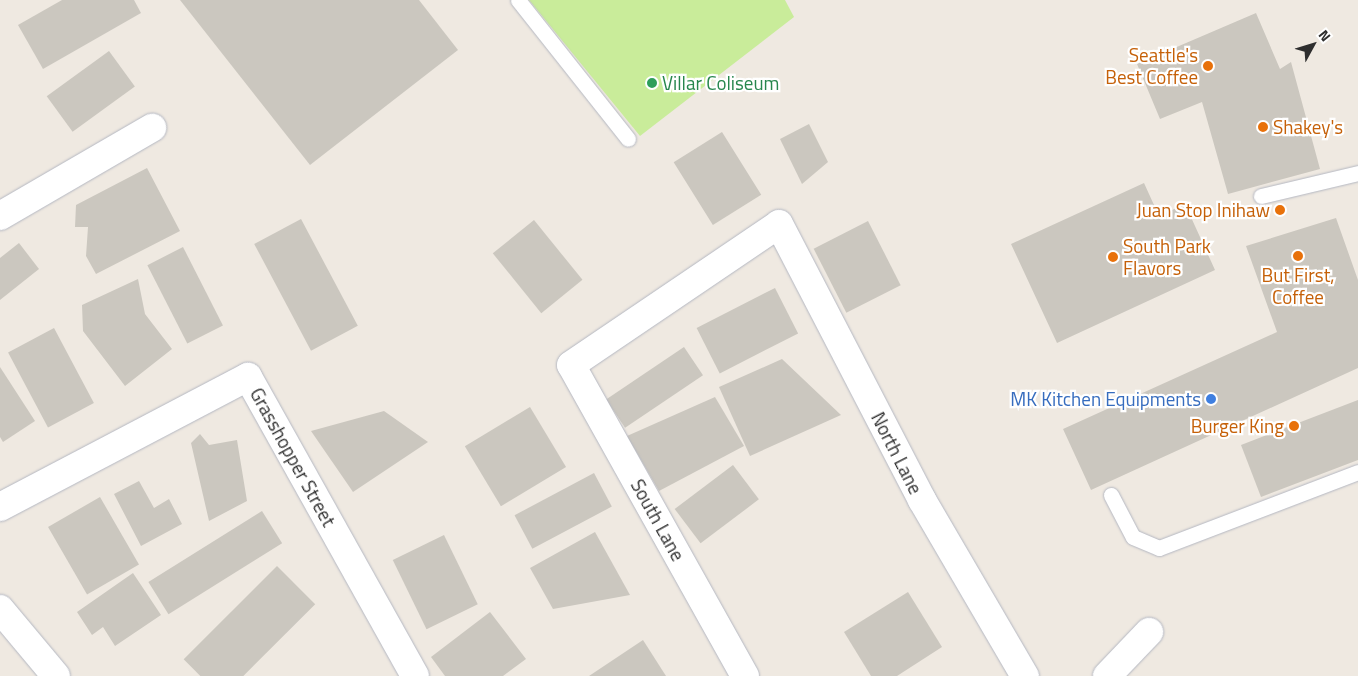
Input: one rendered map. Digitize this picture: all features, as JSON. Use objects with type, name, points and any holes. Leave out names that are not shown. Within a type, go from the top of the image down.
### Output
[{"type":"street","points":[[0,216],[152,128]]},
{"type":"street","name":"South Lane","points":[[745,676],[571,365],[779,224]]},
{"type":"street","name":"North Lane","points":[[779,224],[922,500],[1025,676]]},
{"type":"street","name":"Grasshopper Street","points":[[0,507],[248,377],[416,676]]},
{"type":"street","points":[[0,609],[56,676]]},
{"type":"street","points":[[1107,676],[1149,632]]},
{"type":"lane","points":[[518,0],[628,139]]},
{"type":"lane","points":[[1261,196],[1358,174]]},
{"type":"lane","points":[[1111,495],[1133,537],[1159,548],[1358,472]]},
{"type":"green space","name":"Villar Coliseum","points":[[529,0],[785,0],[794,17],[640,136]]},
{"type":"building","points":[[62,0],[134,0],[141,13],[43,69],[18,25]]},
{"type":"building","points":[[180,0],[419,0],[458,50],[310,165]]},
{"type":"building","points":[[1256,13],[1280,69],[1291,62],[1320,169],[1228,194],[1202,102],[1160,119],[1137,64]]},
{"type":"building","points":[[109,51],[135,87],[73,132],[47,96]]},
{"type":"building","points":[[809,124],[828,162],[802,184],[780,139]]},
{"type":"building","points":[[722,132],[761,195],[713,225],[674,162]]},
{"type":"building","points":[[147,168],[180,231],[96,274],[86,256],[88,227],[75,227],[76,205]]},
{"type":"building","name":"South Park Flavors","points":[[1144,183],[1159,216],[1185,204],[1215,270],[1057,343],[1011,244]]},
{"type":"building","name":"MK Kitchen Equipments","points":[[1336,218],[1358,280],[1358,368],[1091,490],[1063,429],[1277,332],[1246,246]]},
{"type":"building","points":[[301,219],[358,326],[311,351],[254,244]]},
{"type":"building","points":[[534,220],[582,280],[541,313],[493,253]]},
{"type":"building","points":[[868,221],[901,285],[846,313],[814,249]]},
{"type":"building","points":[[19,243],[39,269],[0,300],[0,258]]},
{"type":"building","points":[[183,247],[223,325],[187,344],[147,265]]},
{"type":"building","points":[[138,279],[145,314],[172,349],[125,386],[83,331],[82,305]]},
{"type":"building","points":[[775,288],[798,333],[720,373],[697,328]]},
{"type":"building","points":[[54,328],[94,403],[48,427],[8,352]]},
{"type":"building","points":[[684,347],[703,375],[625,428],[606,400]]},
{"type":"building","points":[[782,359],[841,415],[750,456],[719,387]]},
{"type":"building","points":[[0,367],[35,421],[3,442],[0,437]]},
{"type":"building","points":[[715,397],[744,446],[659,491],[627,436]]},
{"type":"building","points":[[1358,400],[1358,460],[1261,497],[1241,445]]},
{"type":"building","points":[[530,407],[566,467],[501,506],[465,446]]},
{"type":"building","points":[[384,411],[428,442],[353,492],[311,431]]},
{"type":"building","points":[[200,434],[209,445],[237,440],[247,501],[209,521],[191,443]]},
{"type":"building","points":[[733,465],[759,499],[701,543],[675,509]]},
{"type":"building","points":[[594,473],[612,507],[532,549],[515,515]]},
{"type":"building","points":[[139,481],[154,508],[169,499],[182,524],[141,546],[114,494]]},
{"type":"building","points":[[100,497],[139,565],[87,595],[48,527]]},
{"type":"building","points":[[262,511],[282,543],[168,614],[148,582]]},
{"type":"building","points":[[595,532],[630,595],[553,609],[530,568]]},
{"type":"building","points":[[444,535],[478,604],[427,629],[393,560]]},
{"type":"building","points":[[277,566],[315,604],[243,676],[200,676],[184,659]]},
{"type":"building","points":[[133,573],[161,615],[115,646],[103,627],[92,635],[77,612]]},
{"type":"building","points":[[908,592],[942,647],[897,676],[871,676],[844,632]]},
{"type":"building","points":[[490,612],[526,659],[503,676],[445,676],[431,657]]},
{"type":"building","points":[[643,640],[666,676],[589,676]]},
{"type":"place","name":"Seattle's Best Coffee","points":[[1208,66]]},
{"type":"place","name":"Villar Coliseum","points":[[652,83]]},
{"type":"place","name":"Shakey's","points":[[1263,127]]},
{"type":"place","name":"Juan Stop Inihaw","points":[[1280,210]]},
{"type":"place","name":"But First, Coffee","points":[[1298,256]]},
{"type":"place","name":"South Park Flavors","points":[[1113,257]]},
{"type":"place","name":"MK Kitchen Equipments","points":[[1211,399]]},
{"type":"place","name":"Burger King","points":[[1294,426]]}]
